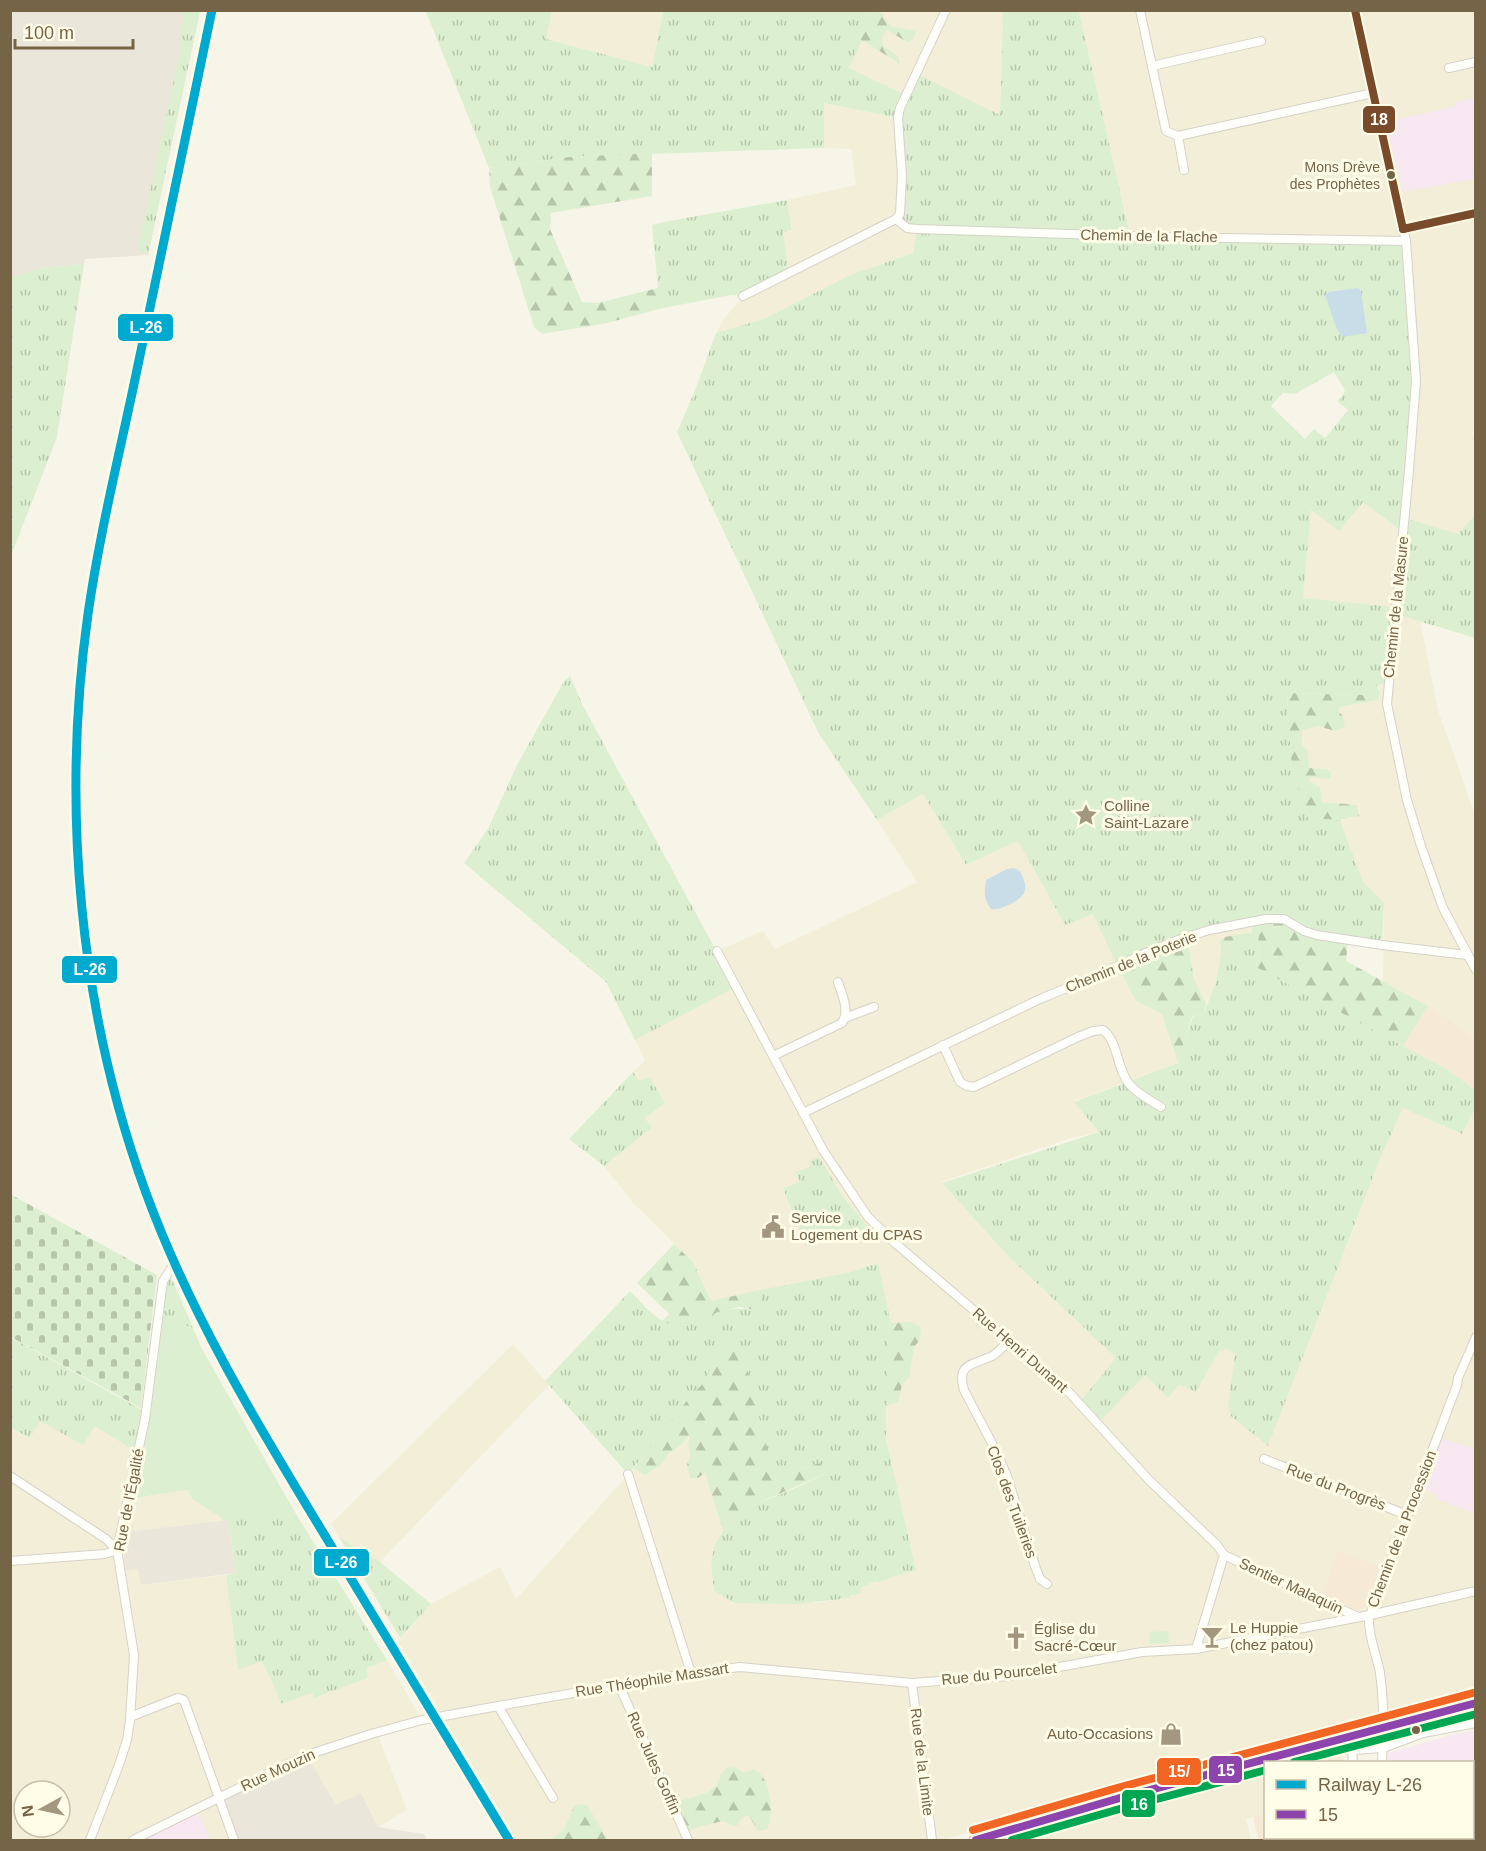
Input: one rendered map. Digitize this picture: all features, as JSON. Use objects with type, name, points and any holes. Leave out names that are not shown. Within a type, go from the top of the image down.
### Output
[{"type":"main road","points":[[976,1840],[1120,1798],[1476,1703]]},
{"type":"main road","points":[[1459,1707],[1476,1708]]},
{"type":"street","points":[[743,296],[896,219],[900,214],[902,197],[898,118],[900,108],[946,10]]},
{"type":"street","points":[[1140,10],[1166,131],[1178,136],[1373,93]]},
{"type":"street","name":"Chemin de la Masure","points":[[1355,10],[1406,241],[1416,381],[1387,704],[1405,791],[1421,846],[1443,908],[1476,970]]},
{"type":"street","points":[[1152,66],[1261,41]]},
{"type":"street","points":[[1449,68],[1476,62]]},
{"type":"street","points":[[1178,136],[1184,170]]},
{"type":"street","points":[[1403,230],[1476,213]]},
{"type":"street","name":"Chemin de la Flache","points":[[896,219],[907,228],[917,230],[1406,241]]},
{"type":"street","name":"Chemin de la Poterie","points":[[803,1113],[1040,999],[1178,940],[1209,930],[1266,919],[1284,919],[1304,931],[1317,935],[1467,955]]},
{"type":"street","name":"Rue Henri Dunant","points":[[717,951],[824,1150],[868,1217],[895,1243],[1066,1389],[1149,1480],[1217,1545],[1224,1555]]},
{"type":"street","points":[[773,1056],[842,1023],[845,1018],[845,1003],[838,982]]},
{"type":"street","points":[[845,1018],[874,1007]]},
{"type":"street","points":[[943,1045],[960,1082],[974,1087],[1078,1037],[1103,1030],[1110,1035],[1122,1072],[1129,1084],[1161,1107]]},
{"type":"street","name":"Rue de l'Égalité","points":[[90,1840],[127,1740],[134,1655],[117,1550],[145,1419],[163,1281],[174,1264]]},
{"type":"street","name":"Chemin de la Procession","points":[[1382,1761],[1380,1675],[1369,1631],[1370,1615],[1458,1378],[1476,1337]]},
{"type":"street","name":"Clos des Tuileries","points":[[1010,1340],[998,1352],[964,1369],[962,1382],[1007,1476],[1035,1566],[1040,1579],[1047,1584]]},
{"type":"street","name":"Rue du Progrès","points":[[1264,1459],[1407,1515]]},
{"type":"street","points":[[628,1474],[691,1673]]},
{"type":"street","points":[[10,1476],[106,1539],[117,1550],[105,1554],[10,1561]]},
{"type":"street","points":[[1196,1649],[1224,1555]]},
{"type":"street","name":"Sentier Malaquin","points":[[1224,1555],[1358,1617]]},
{"type":"street","name":"Rue du Pourcelet","points":[[912,1683],[1009,1676],[1142,1652],[1196,1649],[1370,1615],[1476,1591]]},
{"type":"street","name":"Rue Théophile Massart","points":[[430,1719],[619,1685],[740,1667],[912,1683]]},
{"type":"street","name":"Rue de la Limite","points":[[912,1683],[932,1840]]},
{"type":"street","name":"Rue Jules Goffin","points":[[619,1685],[688,1840]]},
{"type":"street","points":[[130,1717],[178,1698],[184,1700],[234,1840]]},
{"type":"street","points":[[498,1706],[553,1798]]},
{"type":"street","name":"Rue Mouzin","points":[[133,1840],[304,1756],[370,1734],[430,1719]]},
{"type":"street","points":[[1319,1745],[1352,1750],[1383,1748],[1424,1733],[1476,1723]]},
{"type":"street","points":[[1352,1750],[1353,1761]]},
{"type":"shaded area","points":[[10,11],[200,11],[148,255],[85,259],[84,264],[43,268],[13,277],[11,275]]},
{"type":"shaded area","points":[[552,11],[663,11],[652,67],[546,39]]},
{"type":"shaded area","points":[[872,11],[1003,11],[1000,116],[917,74],[906,95],[849,68],[862,41]]},
{"type":"shaded area","points":[[1079,11],[1475,11],[1476,424],[1472,434],[1476,435],[1476,515],[1458,535],[1405,518],[1416,381],[1130,236]]},
{"type":"shaded area","points":[[1475,98],[1476,170],[1472,171],[1474,179],[1403,192],[1385,122],[1457,106],[1456,102]]},
{"type":"shaded area","points":[[824,103],[898,118],[917,229],[913,253],[850,275],[764,319],[716,333],[743,296],[783,232],[792,229],[787,200],[856,185],[851,149],[824,148]]},
{"type":"shaded area","points":[[1363,502],[1403,532],[1396,607],[1303,598],[1311,510]]},
{"type":"shaded area","points":[[1396,613],[1420,620],[1438,710],[1475,815],[1475,1037],[1428,1006],[1383,981],[1384,903],[1363,881],[1340,820],[1353,818],[1357,805],[1322,802],[1320,787],[1309,781],[1309,777],[1327,769],[1309,768],[1308,751],[1302,745],[1302,730],[1318,726],[1336,731],[1339,707],[1380,694],[1377,684],[1388,685]]},
{"type":"shaded area","points":[[923,794],[966,865],[1018,841],[1065,925],[1093,913],[1136,1001],[1162,1014],[1178,1063],[1074,1101],[1099,1132],[1071,1138],[941,1182],[1007,1255],[1116,1358],[1122,1352],[1168,1398],[1179,1385],[1212,1361],[1219,1351],[1226,1349],[1235,1354],[1228,1404],[1278,1418],[1382,1154],[1403,1107],[1461,1134],[1475,1109],[1475,1693],[942,1840],[516,1840],[398,1641],[431,1604],[500,1567],[516,1599],[634,1468],[638,1471],[662,1464],[669,1453],[681,1445],[691,1432],[687,1465],[705,1473],[723,1530],[714,1547],[711,1564],[714,1591],[735,1603],[818,1603],[849,1598],[860,1588],[916,1570],[886,1439],[886,1352],[878,1263],[851,1272],[711,1301],[693,1262],[633,1203],[604,1166],[651,1129],[645,1118],[639,1081],[633,1072],[645,1060],[635,1040],[735,987],[717,951],[763,931],[775,949],[917,882],[877,820]]},
{"type":"shaded area","points":[[1251,923],[1252,932],[1220,940],[1221,954],[1216,981],[1206,1004],[1194,979],[1187,937]]},
{"type":"shaded area","points":[[1428,1006],[1475,1037],[1475,1090],[1448,1070],[1403,1046]]},
{"type":"shaded area","points":[[513,1344],[549,1385],[380,1562],[339,1537],[331,1524]]},
{"type":"shaded area","points":[[39,1421],[95,1425],[143,1456],[134,1498],[188,1490],[192,1499],[223,1518],[223,1521],[133,1531],[126,1571],[138,1569],[141,1585],[226,1575],[238,1669],[262,1660],[312,1693],[315,1698],[368,1678],[367,1668],[387,1660],[422,1720],[377,1733],[407,1810],[378,1827],[361,1793],[336,1805],[309,1759],[225,1800],[239,1840],[11,1840],[10,1428],[30,1438]]},
{"type":"shaded area","points":[[1437,1437],[1475,1449],[1475,1514],[1437,1499],[1438,1495],[1418,1487]]},
{"type":"shaded area","points":[[229,1520],[235,1573],[141,1585],[138,1569],[126,1571],[124,1558],[128,1527],[133,1526],[134,1531]]},
{"type":"shaded area","points":[[1338,1551],[1381,1567],[1366,1606],[1360,1609],[1357,1610],[1322,1595]]},
{"type":"shaded area","points":[[1475,1731],[1475,1840],[1400,1840],[1474,1839],[1474,1761],[1386,1761],[1389,1753],[1455,1734]]},
{"type":"shaded area","points":[[1337,1753],[1341,1754],[1344,1761],[1298,1761]]},
{"type":"shaded area","points":[[309,1759],[336,1805],[361,1793],[378,1827],[424,1834],[426,1840],[239,1840],[225,1800]]},
{"type":"shaded area","points":[[1264,1769],[1264,1814],[1246,1819],[1251,1840],[1014,1840]]},
{"type":"shaded area","points":[[196,1809],[211,1840],[133,1840]]},
{"type":"shaded area","points":[[1264,1814],[1264,1839],[1326,1840],[1258,1840],[1253,1817]]},
{"type":"green space","points":[[427,10],[552,11],[546,39],[652,67],[663,11],[872,11],[858,38],[862,41],[849,68],[906,95],[916,73],[1000,115],[1003,11],[1079,11],[1130,236],[1406,241],[1414,354],[1405,518],[1458,534],[1475,515],[1475,638],[1396,614],[1388,685],[1377,684],[1369,695],[1287,693],[1292,769],[1308,817],[1340,820],[1363,881],[1384,903],[1382,945],[1260,921],[1256,967],[1448,1070],[1475,1090],[1475,1109],[1462,1134],[1403,1108],[1382,1154],[1268,1446],[1231,1416],[1228,1404],[1235,1354],[1226,1349],[1219,1351],[1196,1392],[1179,1385],[1168,1398],[1145,1375],[1098,1423],[1079,1403],[1116,1358],[1007,1255],[942,1183],[1099,1132],[1074,1102],[1178,1063],[1193,1017],[1204,1013],[1216,981],[1221,954],[1252,932],[1251,924],[1221,928],[1117,965],[1093,914],[1065,925],[1018,841],[966,865],[923,794],[877,820],[819,734],[677,432],[716,333],[764,319],[850,275],[913,253],[917,230],[896,219],[900,214],[898,118],[824,103],[824,148],[569,157],[489,168]],"holes":[[[1334,372],[1345,391],[1338,402],[1348,410],[1325,438],[1314,429],[1305,439],[1271,406],[1283,393],[1295,394]],[[1363,502],[1403,532],[1396,607],[1303,598],[1311,510],[1339,531]]]},
{"type":"green space","points":[[184,11],[200,11],[148,255],[138,248],[179,56]]},
{"type":"green space","points":[[872,11],[883,14],[893,26],[916,32],[913,39],[907,42],[887,30],[882,38],[883,46],[898,56],[899,63],[858,38]]},
{"type":"green space","points":[[652,153],[652,196],[551,213],[550,229],[582,302],[598,303],[658,288],[663,308],[603,324],[542,334],[534,327],[490,187],[489,168],[569,157]]},
{"type":"green space","points":[[787,200],[792,230],[783,232],[789,273],[743,296],[732,295],[663,308],[658,288],[652,225]]},
{"type":"green space","points":[[84,264],[57,437],[11,556],[11,275],[13,277],[43,268]]},
{"type":"green space","points":[[570,676],[582,704],[736,987],[635,1040],[606,982],[464,863],[488,829],[517,765],[563,683]]},
{"type":"green space","points":[[1377,684],[1380,694],[1377,700],[1339,707],[1345,727],[1335,731],[1318,726],[1302,730],[1302,745],[1308,751],[1309,768],[1327,769],[1331,772],[1331,777],[1328,779],[1309,777],[1309,781],[1320,787],[1322,802],[1357,805],[1359,816],[1340,820],[1308,818],[1292,769],[1287,693],[1369,695]]},
{"type":"green space","points":[[1272,918],[1304,931],[1348,940],[1346,961],[1428,1006],[1403,1046],[1256,967],[1260,921]]},
{"type":"green space","points":[[1252,932],[1248,936],[1221,954],[1220,940]]},
{"type":"green space","points":[[1187,937],[1194,979],[1206,1004],[1204,1013],[1192,1017],[1178,1063],[1162,1014],[1136,1001],[1117,965]]},
{"type":"green space","points":[[633,1072],[639,1081],[650,1078],[665,1103],[645,1118],[652,1128],[604,1166],[569,1139]]},
{"type":"green space","points":[[819,1157],[843,1197],[871,1230],[847,1237],[845,1230],[806,1246],[783,1188],[800,1182],[796,1172],[811,1166],[809,1161]]},
{"type":"green space","points":[[825,1172],[828,1182],[807,1190],[804,1180]]},
{"type":"green space","points":[[10,1194],[157,1275],[141,1408],[11,1337]]},
{"type":"green space","points":[[674,1244],[693,1262],[711,1301],[756,1291],[761,1295],[765,1307],[754,1310],[740,1307],[718,1312],[695,1323],[677,1327],[662,1321],[669,1314],[637,1283]]},
{"type":"green space","points":[[878,1263],[891,1323],[886,1352],[886,1439],[916,1570],[878,1583],[876,1581],[860,1588],[862,1593],[850,1596],[850,1598],[798,1604],[735,1603],[714,1591],[711,1564],[714,1547],[723,1530],[749,1507],[825,1474],[819,1463],[775,1479],[712,1356],[709,1378],[689,1398],[628,1474],[545,1381],[630,1291],[660,1319],[679,1326],[717,1312],[736,1309],[754,1310],[761,1295],[756,1291],[851,1272]]},
{"type":"green space","points":[[172,1279],[193,1328],[163,1320],[167,1280]]},
{"type":"green space","points":[[163,1320],[193,1328],[202,1349],[296,1514],[223,1521],[222,1518],[192,1499],[188,1490],[134,1498],[149,1424]]},
{"type":"green space","points":[[911,1322],[921,1327],[920,1340],[914,1347],[909,1377],[902,1385],[898,1402],[886,1406],[886,1352],[891,1323]]},
{"type":"green space","points":[[10,1337],[146,1412],[138,1453],[95,1426],[83,1445],[40,1421],[30,1438],[11,1428]]},
{"type":"green space","points":[[741,1345],[775,1479],[819,1463],[825,1468],[825,1474],[749,1507],[723,1530],[705,1473],[698,1478],[690,1478],[687,1465],[690,1454],[688,1444],[690,1434],[681,1445],[669,1453],[662,1464],[645,1475],[634,1468],[689,1398],[708,1378],[712,1356],[722,1348]]},
{"type":"green space","points":[[296,1514],[387,1660],[367,1668],[368,1678],[314,1698],[312,1693],[282,1704],[262,1661],[238,1670],[226,1575],[235,1573],[229,1520]]},
{"type":"green space","points":[[339,1537],[380,1562],[431,1604],[400,1638]]},
{"type":"green space","points":[[1168,1631],[1169,1643],[1150,1644],[1149,1632]]},
{"type":"green space","points":[[1475,1714],[1475,1719],[1447,1723],[1400,1737],[1397,1730],[1438,1720]]},
{"type":"green space","points":[[735,1767],[744,1773],[754,1769],[765,1781],[771,1810],[767,1829],[757,1830],[749,1815],[742,1817],[738,1825],[733,1826],[723,1821],[689,1831],[677,1804],[711,1790],[727,1768]]},
{"type":"green space","points":[[587,1805],[608,1840],[546,1840],[564,1830],[574,1806]]},
{"type":"water","points":[[1358,288],[1361,291],[1367,333],[1342,337],[1336,327],[1325,295],[1329,292]]},
{"type":"water","points":[[1014,868],[1020,871],[1025,883],[1022,896],[999,909],[991,909],[985,896],[986,880],[1007,869]]},
{"type":"rail line","name":"L-26","points":[[212,10],[105,520],[88,614],[80,686],[76,760],[77,833],[82,907],[91,980],[105,1052],[123,1123],[164,1239],[205,1327],[276,1455],[509,1840]]},
{"type":"transit line","name":"18","points":[[1355,10],[1403,229]]},
{"type":"transit line","name":"18","points":[[1403,229],[1476,213]]},
{"type":"transit line","name":"15/","points":[[973,1830],[1117,1788],[1473,1693]]},
{"type":"transit line","name":"15","points":[[976,1840],[1120,1798],[1476,1703]]},
{"type":"transit line","name":"16","points":[[1298,1761],[1476,1714]]},
{"type":"transit line","name":"16","points":[[1012,1840],[1264,1771]]},
{"type":"place","name":"Mons Drève des Prophètes","points":[[1391,175]]},
{"type":"place","name":"Colline Saint-Lazare","points":[[1086,815]]},
{"type":"place","name":"Service Logement du CPAS","points":[[773,1227]]},
{"type":"place","name":"Le Huppie (chez patou)","points":[[1212,1637]]},
{"type":"place","name":"Église du Sacré-Cœur","points":[[1016,1638]]},
{"type":"place","name":"Auto-Occasions","points":[[1171,1734]]}]
